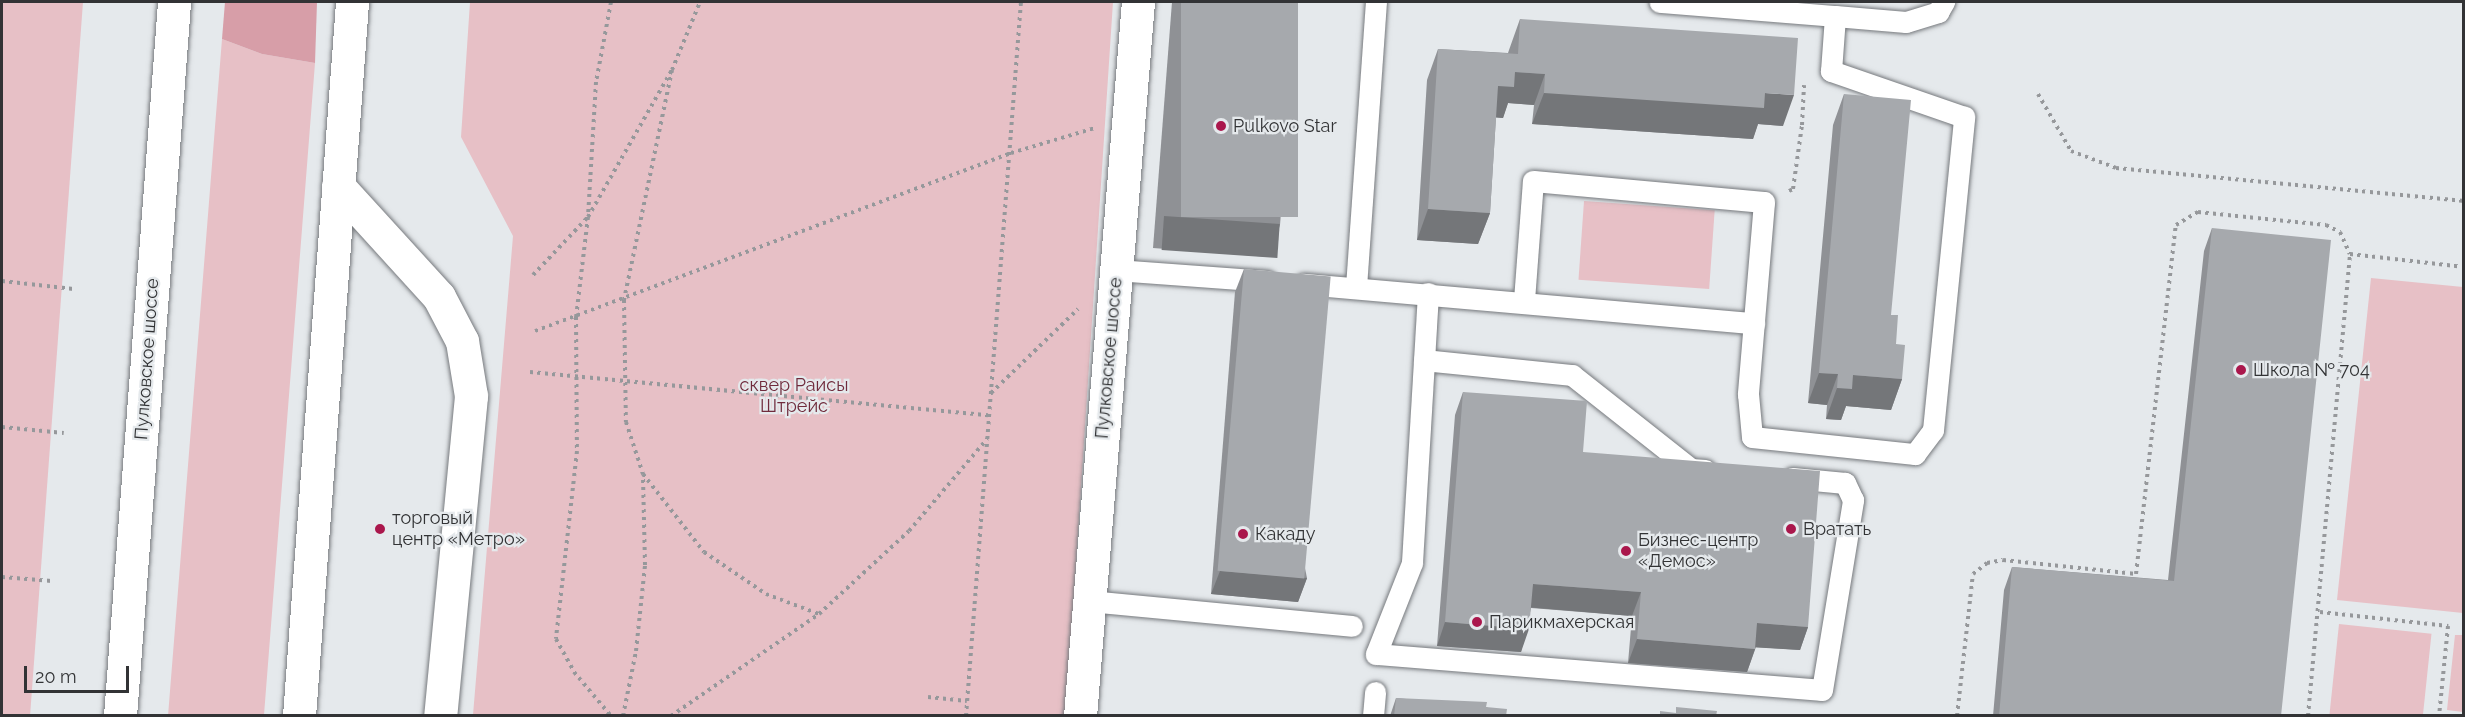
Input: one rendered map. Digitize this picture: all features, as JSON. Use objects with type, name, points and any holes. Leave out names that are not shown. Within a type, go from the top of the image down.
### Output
[{"type":"main road","name":"Пулковское шоссе","points":[[120,716],[174,2]]},
{"type":"main road","points":[[299,716],[352,2]]},
{"type":"main road","name":"Пулковское шоссе","points":[[1080,716],[1138,2]]},
{"type":"main road","points":[[338,186],[439,297],[462,340],[471,396],[440,716]]},
{"type":"lane","points":[[1356,287],[1376,2]]},
{"type":"lane","points":[[1660,2],[1906,22],[1938,12],[1944,2]]},
{"type":"lane","points":[[1524,300],[1533,181],[1764,202],[1748,394],[1752,437],[1915,454],[1933,430],[1964,117],[1832,71],[1835,16]]},
{"type":"lane","points":[[1116,275],[1356,287],[1524,300],[1754,323]]},
{"type":"lane","points":[[1428,293],[1412,562],[1376,654],[1822,690],[1853,500],[1845,483],[1774,477]]},
{"type":"lane","points":[[1424,360],[1572,375],[1691,469],[1727,472]]},
{"type":"lane","points":[[1089,601],[1352,626]]},
{"type":"lane","points":[[1372,716],[1375,692]]},
{"type":"path","points":[[610,2],[596,82],[588,217],[576,317],[577,451],[556,639],[574,672],[611,716]]},
{"type":"path","points":[[534,275],[588,217],[672,70],[700,2]]},
{"type":"path","points":[[966,716],[1021,2]]},
{"type":"path","points":[[623,716],[636,651],[645,565],[643,474],[626,422],[623,381],[624,300],[672,70]]},
{"type":"path","points":[[1764,202],[1793,189],[1805,80]]},
{"type":"path","points":[[2038,94],[2071,151],[2116,168],[2463,201]]},
{"type":"path","points":[[535,331],[624,300],[1011,153],[1098,127]]},
{"type":"path","points":[[1957,716],[1973,574],[1988,563],[2003,560],[2136,573],[2176,225],[2198,212],[2326,225],[2340,232],[2350,254],[2320,612],[2308,716]]},
{"type":"path","points":[[2350,254],[2463,267]]},
{"type":"path","points":[[990,393],[1109,279],[1116,275]]},
{"type":"path","points":[[2,281],[74,289]]},
{"type":"path","points":[[530,372],[988,415]]},
{"type":"path","points":[[2,427],[64,433]]},
{"type":"path","points":[[671,716],[819,614],[909,531],[987,438]]},
{"type":"path","points":[[643,474],[704,552],[766,594],[819,614]]},
{"type":"path","points":[[2,577],[52,581]]},
{"type":"path","points":[[2320,612],[2448,626],[2439,716]]},
{"type":"path","points":[[928,697],[967,701]]},
{"type":"green space","points":[[2,2],[83,2],[30,716],[2,715]]},
{"type":"green space","name":"сквер Раисы Штрейс","points":[[470,2],[1113,2],[1066,715],[473,715],[513,236],[461,137]]},
{"type":"green space","points":[[222,39],[262,54],[315,63],[264,715],[168,716]]},
{"type":"green space","points":[[1584,201],[1715,210],[1709,289],[1578,280]]},
{"type":"green space","points":[[2371,278],[2463,287],[2463,613],[2337,600]]},
{"type":"green space","points":[[2339,624],[2431,634],[2423,716],[2329,715]]},
{"type":"green space","points":[[2455,635],[2463,635],[2463,712],[2447,710]]},
{"type":"shaded area","points":[[225,2],[317,2],[315,63],[262,54],[222,39]]},
{"type":"building","name":"Pulkovo Star","points":[[1181,2],[1298,2],[1298,217],[1181,217]]},
{"type":"building","points":[[1520,19],[1798,38],[1794,95],[1765,93],[1764,108],[1544,93],[1545,74],[1515,72],[1514,87],[1498,86],[1490,213],[1428,209],[1438,49],[1518,54]]},
{"type":"building","points":[[1844,94],[1911,100],[1891,315],[1898,315],[1896,344],[1905,345],[1902,379],[1853,375],[1852,389],[1837,388],[1838,374],[1819,373]]},
{"type":"building","points":[[2212,228],[2331,240],[2281,716],[1999,716],[2012,567],[2174,581]]},
{"type":"building","points":[[1244,269],[1331,277],[1304,578],[1218,571]]},
{"type":"building","name":"Бизнес-центр «Демос»","points":[[1463,392],[1587,401],[1583,452],[1820,471],[1808,627],[1757,623],[1755,649],[1637,639],[1641,592],[1533,584],[1529,629],[1445,622]]},
{"type":"building","points":[[1396,698],[1487,702],[1486,707],[1507,709],[1506,716],[1394,716]]},
{"type":"building","points":[[1676,707],[1717,711],[1716,716],[1660,716],[1660,711],[1676,713]]},
{"type":"place","name":"Pulkovo Star","points":[[1221,126]]},
{"type":"place","name":"Школа № 704","points":[[2241,370]]},
{"type":"place","name":"торговый центр «Метро»","points":[[380,529]]},
{"type":"place","name":"Вратать","points":[[1791,529]]},
{"type":"place","name":"Какаду","points":[[1243,534]]},
{"type":"place","name":"Бизнес-центр «Демос»","points":[[1626,551]]},
{"type":"place","name":"Парикмахерская","points":[[1477,622]]}]
